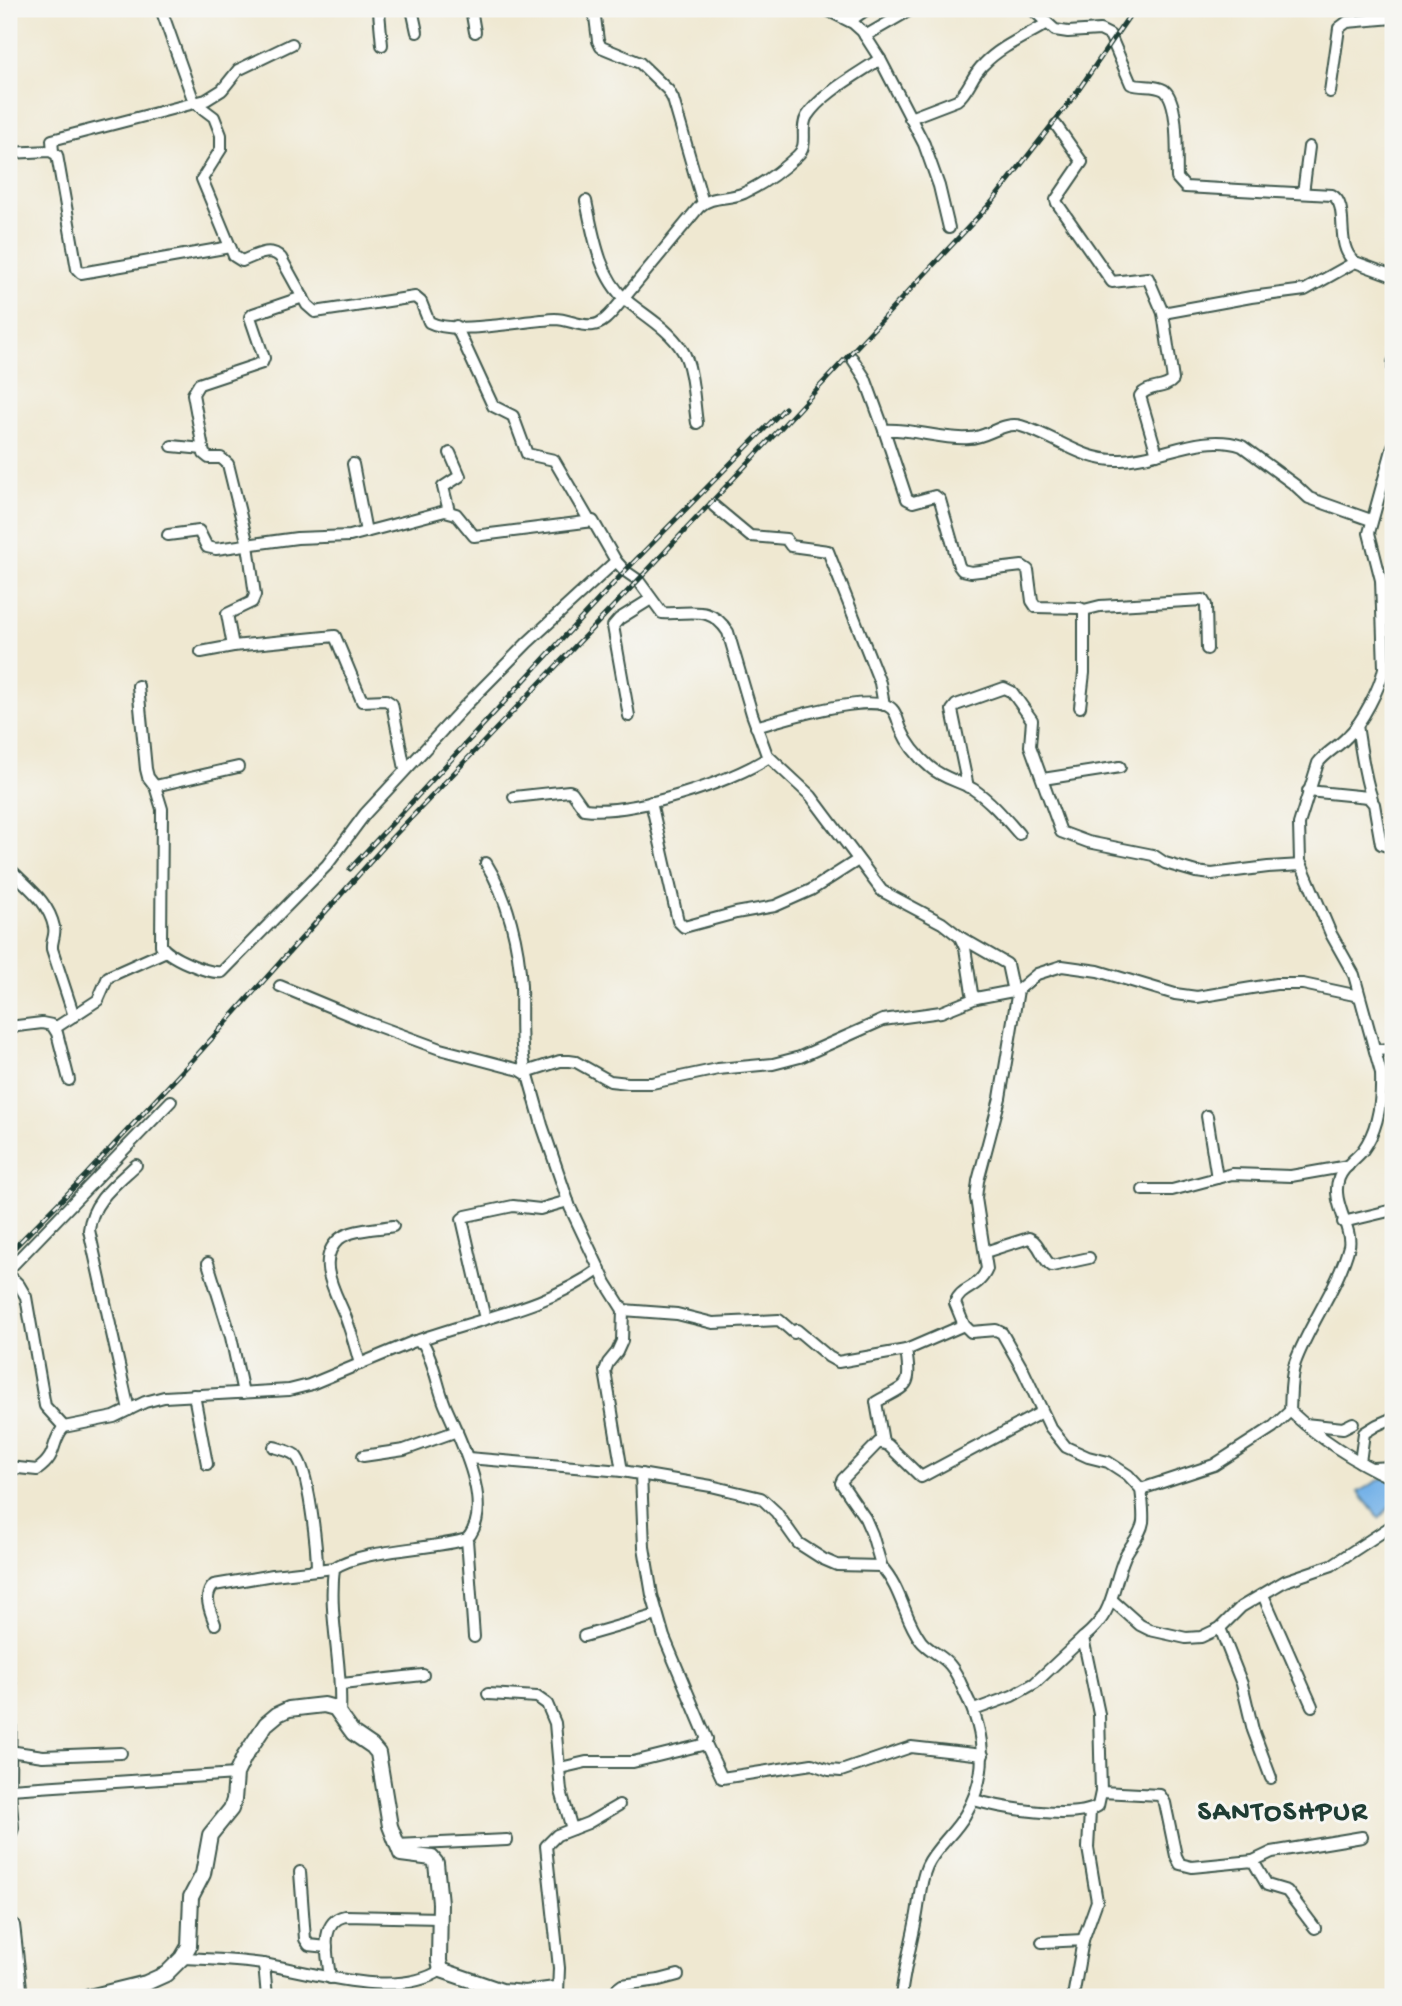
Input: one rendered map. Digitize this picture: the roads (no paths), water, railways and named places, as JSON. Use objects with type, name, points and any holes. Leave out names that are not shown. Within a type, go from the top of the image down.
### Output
[{"type":"street","points":[[161,9],[194,102],[214,117],[221,135],[221,149],[202,179],[234,257],[242,261],[268,252],[276,253],[310,310],[322,312],[415,298],[419,299],[432,325],[490,326],[557,319],[595,325],[605,320],[703,203],[745,192],[769,178],[798,155],[804,146],[804,122],[811,110],[825,97],[880,59]]},
{"type":"street","points":[[382,9],[379,12],[382,45]]},
{"type":"street","points":[[412,9],[417,32]]},
{"type":"street","points":[[471,9],[475,32]]},
{"type":"street","points":[[594,9],[597,41],[601,47],[640,63],[668,90],[673,99],[703,203]]},
{"type":"street","points":[[825,9],[850,21],[880,59],[924,144],[949,228]]},
{"type":"street","points":[[850,21],[867,9]]},
{"type":"street","points":[[864,36],[912,9]]},
{"type":"street","points":[[1032,9],[1055,30],[1068,33],[1100,30],[1110,35],[1131,84],[1156,87],[1170,96],[1174,109],[1177,178],[1185,187],[1332,195],[1338,198],[1342,239],[1350,258],[1393,276]]},
{"type":"street","points":[[1330,92],[1339,27],[1358,20],[1393,18]]},
{"type":"street","points":[[911,118],[957,100],[976,72],[988,60],[1046,24]]},
{"type":"street","points":[[230,247],[81,273],[77,269],[58,158],[53,152],[52,140],[214,97],[238,70],[292,44]]},
{"type":"street","points":[[1056,125],[1082,162],[1056,201],[1057,204],[1112,282],[1148,278],[1163,313],[1173,380],[1168,385],[1145,391],[1140,397],[1157,454]]},
{"type":"street","points":[[1303,193],[1309,147]]},
{"type":"street","points":[[9,153],[53,152]]},
{"type":"street","points":[[586,201],[594,241],[611,280],[623,298],[667,331],[683,351],[697,423]]},
{"type":"street","points":[[1163,313],[1305,290],[1355,262]]},
{"type":"street","points":[[233,646],[227,614],[254,600],[247,545],[228,464],[221,458],[205,457],[193,394],[195,387],[215,378],[262,363],[264,358],[250,317],[303,297]]},
{"type":"street","points":[[456,326],[493,406],[513,416],[527,454],[554,460],[616,561],[638,580],[662,613],[708,612],[721,620],[730,639],[765,760],[811,796],[852,864],[882,891],[942,923],[960,937],[1007,964],[1015,991],[1000,1098],[976,1198],[988,1262],[983,1278],[976,1286],[961,1293],[955,1303],[964,1325],[971,1332],[996,1330],[1002,1333],[1042,1412],[1066,1447],[1108,1462],[1128,1475],[1142,1489],[1143,1520],[1124,1560],[1109,1606],[1097,1626],[1035,1683],[1012,1696],[974,1710]]},
{"type":"street","points":[[852,358],[864,378],[907,499],[913,502],[938,496],[962,570],[971,572],[1022,566],[1028,570],[1032,601],[1036,607],[1084,610],[1091,607],[1203,600],[1206,605],[1207,649]]},
{"type":"street","points":[[1393,362],[1393,377]]},
{"type":"street","points":[[884,430],[971,439],[1014,425],[1031,430],[1085,456],[1102,460],[1124,460],[1195,444],[1222,441],[1234,443],[1242,446],[1309,498],[1371,520]]},
{"type":"street","points":[[172,446],[203,449]]},
{"type":"street","points":[[1142,1489],[1214,1465],[1273,1427],[1290,1411],[1295,1365],[1349,1243],[1338,1201],[1338,1181],[1363,1150],[1377,1123],[1382,1087],[1381,1073],[1354,975],[1331,934],[1302,865],[1298,840],[1299,824],[1318,763],[1350,735],[1382,680],[1387,593],[1369,533],[1393,446]]},
{"type":"street","points":[[449,511],[443,487],[460,476],[450,453]]},
{"type":"street","points":[[353,464],[366,532]]},
{"type":"street","points":[[714,506],[750,536],[786,539],[791,546],[828,551],[880,683],[884,705]]},
{"type":"street","points":[[168,535],[199,531],[209,549],[297,538],[351,536],[432,513],[449,511],[456,514],[474,536],[589,520]]},
{"type":"street","points":[[138,686],[146,769],[162,809],[161,945],[164,952],[218,974],[226,970],[327,865],[365,814],[405,769],[528,642],[616,561]]},
{"type":"street","points":[[629,716],[614,626],[619,619],[651,599]]},
{"type":"street","points":[[1080,707],[1084,673],[1084,610]]},
{"type":"street","points":[[201,652],[233,646],[335,636],[362,701],[386,700],[392,704],[405,769]]},
{"type":"street","points":[[968,787],[952,710],[956,705],[1004,688],[1012,692],[1032,720],[1030,746],[1061,832],[1087,842],[1153,855],[1165,863],[1196,873],[1212,874],[1302,865]]},
{"type":"street","points":[[756,727],[819,709],[884,705],[894,711],[901,731],[921,759],[941,775],[968,787],[994,806],[1019,834]]},
{"type":"street","points":[[1357,725],[1367,775],[1365,784],[1372,799],[1381,844],[1393,848]]},
{"type":"street","points":[[514,796],[569,791],[580,805],[590,810],[651,802],[696,789],[750,769],[765,760]]},
{"type":"street","points":[[155,786],[239,767]]},
{"type":"street","points":[[1043,779],[1120,767]]},
{"type":"street","points":[[1308,791],[1372,799]]},
{"type":"street","points":[[651,802],[678,921],[684,927],[775,906],[811,890],[852,864]]},
{"type":"street","points":[[486,863],[494,876],[518,947],[521,1054],[542,1125],[568,1201],[606,1283],[624,1310],[622,1341],[605,1371],[622,1471]]},
{"type":"street","points":[[9,870],[48,908],[55,933],[52,949],[74,1016]]},
{"type":"street","points":[[960,937],[965,948],[972,993],[976,998]]},
{"type":"street","points":[[55,1028],[98,1000],[108,977],[164,952]]},
{"type":"street","points":[[279,986],[440,1049],[526,1072],[559,1061],[576,1062],[610,1081],[628,1083],[652,1083],[718,1069],[773,1064],[800,1057],[883,1020],[941,1012],[976,998],[1015,991],[1037,974],[1062,966],[1098,971],[1175,994],[1197,997],[1276,984],[1303,984],[1359,996]]},
{"type":"street","points":[[9,1027],[49,1023],[55,1028],[69,1080]]},
{"type":"street","points":[[1375,1051],[1393,1049]]},
{"type":"street","points":[[9,1269],[170,1101]]},
{"type":"street","points":[[1207,1116],[1217,1178]]},
{"type":"street","points":[[130,1410],[89,1230],[90,1218],[101,1200],[136,1165]]},
{"type":"street","points":[[1143,1190],[1172,1190],[1233,1174],[1291,1176],[1348,1166]]},
{"type":"street","points":[[485,1319],[463,1219],[502,1208],[521,1206],[540,1209],[568,1201]]},
{"type":"street","points":[[1343,1222],[1393,1210]]},
{"type":"street","points":[[360,1364],[346,1319],[330,1281],[328,1266],[332,1250],[339,1239],[356,1232],[393,1226]]},
{"type":"street","points":[[985,1252],[1029,1238],[1036,1242],[1048,1265],[1089,1258]]},
{"type":"street","points":[[208,1263],[231,1337],[243,1393]]},
{"type":"street","points":[[9,1467],[37,1469],[46,1464],[64,1427],[114,1417],[164,1397],[289,1390],[309,1385],[419,1340],[526,1308],[584,1280],[600,1269]]},
{"type":"street","points":[[9,1275],[26,1297],[45,1406],[64,1427]]},
{"type":"street","points":[[624,1310],[677,1314],[713,1323],[779,1320],[838,1362],[906,1350],[964,1325]]},
{"type":"street","points":[[419,1340],[426,1348],[468,1458],[478,1510],[477,1523],[467,1539],[474,1637]]},
{"type":"street","points":[[906,1350],[910,1377],[906,1385],[876,1402],[879,1443],[921,1477],[1042,1412]]},
{"type":"street","points":[[194,1395],[207,1464]]},
{"type":"street","points":[[1290,1411],[1326,1443],[1393,1479]]},
{"type":"street","points":[[1365,1465],[1364,1433],[1393,1418]]},
{"type":"street","points":[[1304,1424],[1343,1429],[1353,1423]]},
{"type":"street","points":[[363,1456],[404,1450],[457,1431]]},
{"type":"street","points":[[879,1443],[841,1483],[865,1518],[873,1534],[882,1568],[898,1590],[920,1640],[950,1665],[974,1710],[979,1724],[982,1755],[974,1800],[963,1819],[928,1863],[923,1876],[901,1997]]},
{"type":"street","points":[[274,1447],[292,1453],[299,1461],[314,1518],[317,1570]]},
{"type":"street","points":[[468,1458],[622,1471],[711,1486],[761,1499],[776,1512],[798,1543],[823,1559],[837,1565],[870,1565],[882,1568]]},
{"type":"street","points":[[1365,1465],[1393,1467]]},
{"type":"street","points":[[641,1474],[644,1547],[657,1615],[687,1695],[706,1735],[705,1742],[722,1778],[812,1764],[829,1770],[841,1770],[911,1747],[982,1755]]},
{"type":"street","points":[[1109,1606],[1150,1630],[1186,1638],[1201,1637],[1220,1628],[1241,1607],[1295,1576],[1332,1565],[1393,1525]]},
{"type":"street","points":[[215,1624],[208,1598],[209,1589],[214,1585],[334,1568],[348,1561],[467,1539]]},
{"type":"street","points":[[334,1568],[331,1593],[342,1684],[340,1713]]},
{"type":"street","points":[[1263,1595],[1312,1706]]},
{"type":"street","points":[[584,1636],[657,1615]]},
{"type":"street","points":[[1220,1628],[1242,1684],[1253,1730],[1271,1778]]},
{"type":"street","points":[[974,1800],[1008,1809],[1075,1813],[1090,1811],[1097,1806],[1101,1792],[1099,1714],[1083,1638]]},
{"type":"street","points":[[342,1684],[423,1675]]},
{"type":"street","points":[[9,1677],[13,1828],[9,1840]]},
{"type":"street","points":[[488,1694],[542,1699],[555,1723],[561,1791],[572,1829]]},
{"type":"street","points":[[89,1997],[126,1989],[166,1974],[182,1958],[189,1946],[191,1897],[203,1874],[210,1835],[231,1809],[236,1774],[266,1724],[278,1714],[289,1709],[324,1705],[335,1708],[354,1734],[378,1753],[390,1826],[401,1854],[432,1858],[436,1863],[441,1970]]},
{"type":"street","points":[[560,1768],[586,1762],[642,1760],[705,1742]]},
{"type":"street","points":[[9,1751],[43,1756],[121,1753]]},
{"type":"street","points":[[10,1789],[236,1774]]},
{"type":"street","points":[[1101,1792],[1163,1797],[1176,1857],[1185,1867],[1253,1861],[1272,1852],[1362,1837]]},
{"type":"street","points":[[559,1995],[559,1968],[546,1846],[557,1835],[597,1819],[619,1805]]},
{"type":"street","points":[[1073,1997],[1083,1940],[1097,1901],[1088,1848],[1090,1811]]},
{"type":"street","points":[[396,1845],[507,1840]]},
{"type":"street","points":[[1253,1861],[1267,1885],[1287,1891],[1315,1928]]},
{"type":"street","points":[[300,1871],[305,1939],[309,1945],[327,1947]]},
{"type":"street","points":[[330,1978],[327,1947],[330,1926],[338,1917],[439,1918]]},
{"type":"street","points":[[9,1922],[14,1926],[22,1997]]},
{"type":"street","points":[[1042,1942],[1083,1940]]},
{"type":"street","points":[[182,1958],[232,1960],[330,1978],[400,1984],[432,1976],[441,1970]]},
{"type":"street","points":[[264,1965],[267,1997]]},
{"type":"street","points":[[441,1970],[502,1991],[525,1993],[555,1989],[559,1995]]},
{"type":"street","points":[[616,1997],[618,1988],[622,1985],[678,1975]]},
{"type":"water","points":[[1388,1475],[1393,1483],[1393,1504],[1379,1518],[1358,1492]]},
{"type":"railway","points":[[9,1253],[189,1064],[388,842],[648,570],[992,202],[1075,95],[1134,9]]},
{"type":"railway","points":[[350,869],[625,571],[785,408]]},
{"type":"district","name":"SANTOSHPUR","points":[[1283,1809]]}]
